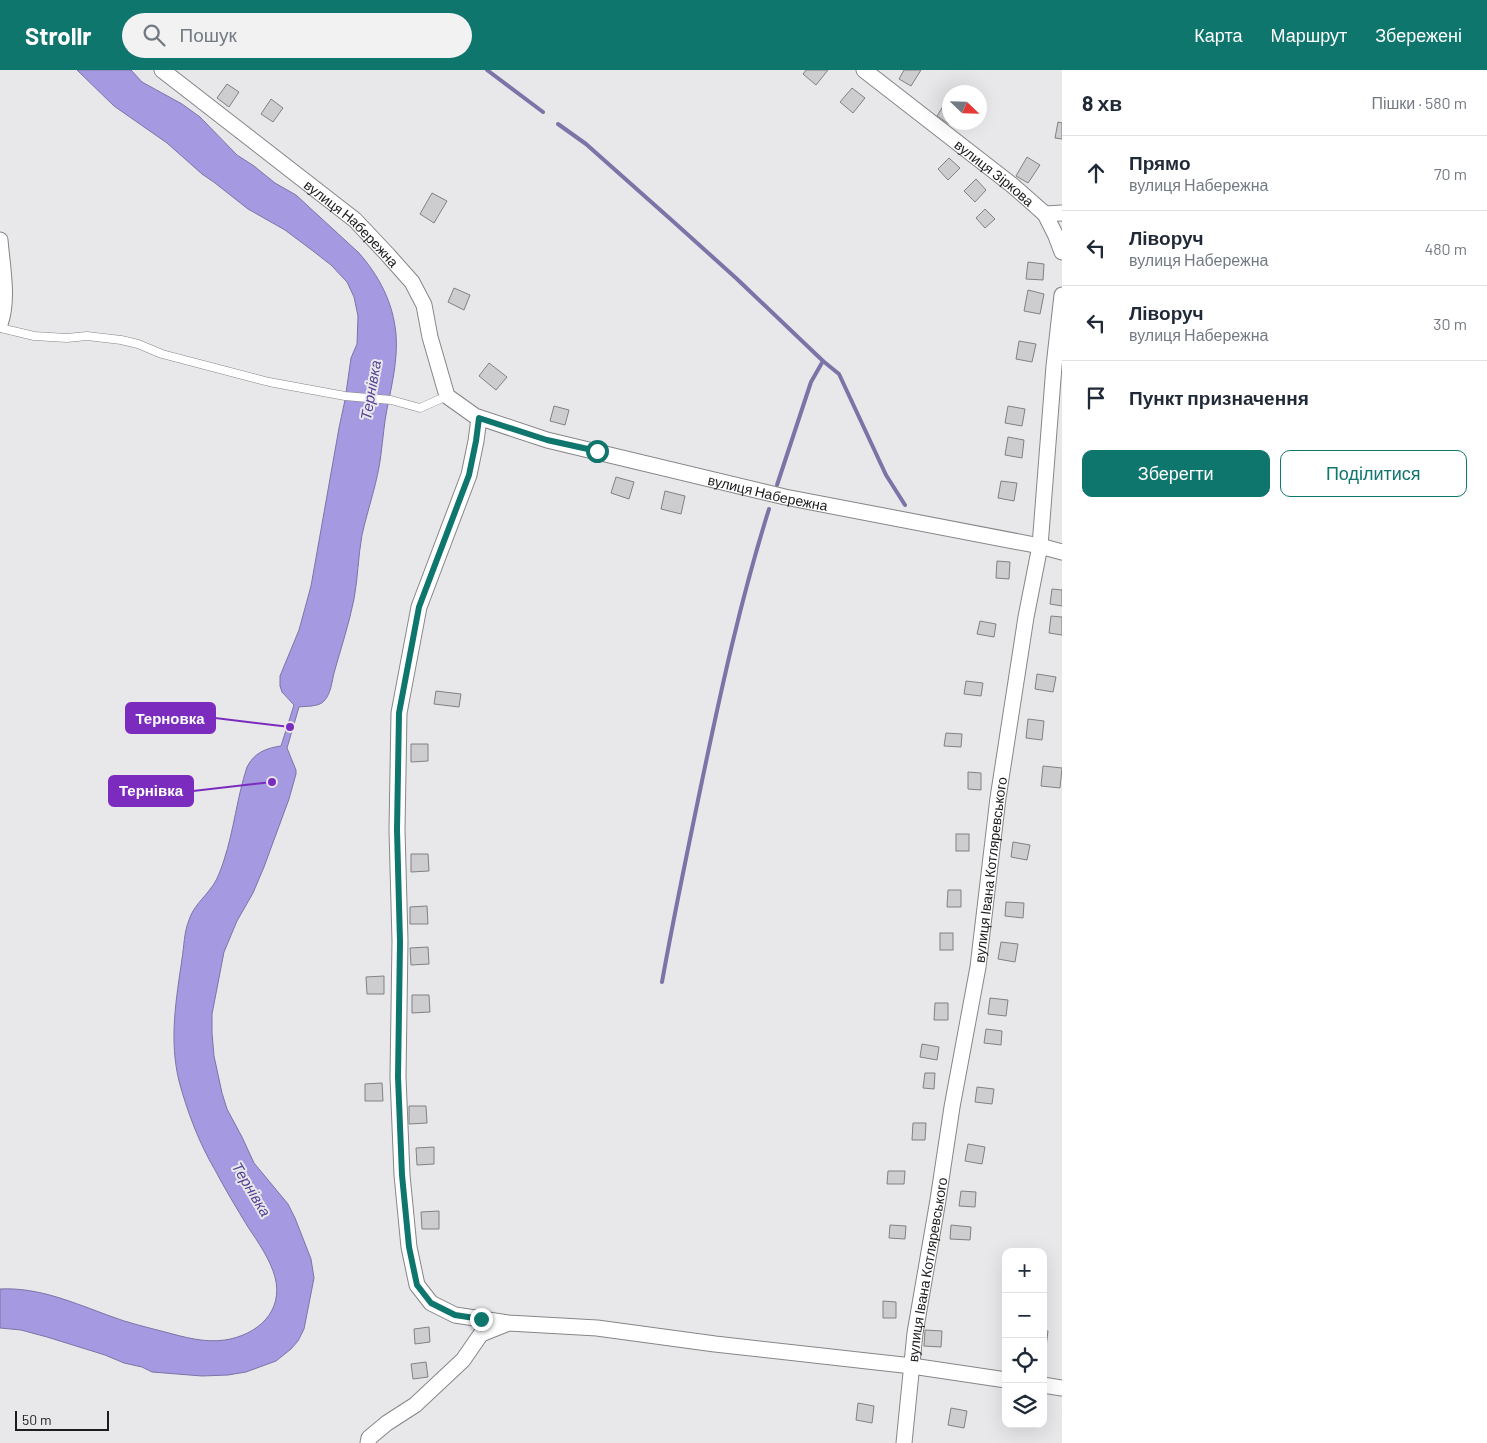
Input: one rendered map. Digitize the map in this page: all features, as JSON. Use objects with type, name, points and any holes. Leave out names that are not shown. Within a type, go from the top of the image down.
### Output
[{"type":"street","name":"вулиця Набережна","points":[[162,70],[355,220],[406,275],[412,282],[424,305],[430,336],[447,396],[479,418],[547,440],[785,497],[1040,546],[1062,552]]},
{"type":"street","name":"вулиця Зіркова","points":[[864,70],[1012,185],[1045,214],[1062,252]]},
{"type":"street","points":[[1045,214],[1062,213]]},
{"type":"street","points":[[0,240],[4,309],[0,324]]},
{"type":"street","name":"вулиця Івана Котляревського","points":[[904,1443],[915,1333],[952,1107],[978,967],[998,798],[1026,617],[1040,546],[1054,366],[1062,295]]},
{"type":"street","points":[[479,418],[469,475],[419,607],[399,713],[397,830],[400,942],[398,1077],[402,1175],[409,1247],[417,1285],[431,1303],[455,1315],[508,1323],[596,1328],[722,1345],[912,1366],[1002,1379]]},
{"type":"street","points":[[368,1443],[369,1438],[387,1423],[415,1405],[463,1360],[481,1334],[508,1323]]},
{"type":"street","points":[[1047,1386],[1062,1388]]},
{"type":"lane","points":[[0,328],[34,336],[68,338],[87,336],[121,340],[138,344],[162,354],[287,386],[332,392],[345,396],[391,400],[420,408],[447,396]]},
{"type":"water","points":[[77,70],[131,70],[142,82],[182,104],[200,117],[237,155],[275,183],[296,195],[359,253],[373,271],[388,300],[396,334],[393,381],[385,420],[380,464],[362,535],[352,608],[331,687],[322,703],[299,707],[287,748],[296,770],[289,799],[253,893],[237,921],[224,952],[212,1014],[214,1056],[227,1109],[254,1163],[288,1204],[311,1259],[314,1278],[304,1329],[298,1341],[291,1349],[276,1361],[246,1372],[228,1375],[202,1376],[152,1372],[142,1367],[124,1363],[105,1355],[47,1337],[21,1330],[0,1328],[0,1289],[42,1293],[130,1323],[187,1338],[209,1341],[225,1340],[248,1333],[265,1320],[272,1311],[277,1290],[270,1264],[209,1160],[190,1115],[176,1066],[174,1020],[187,925],[193,911],[213,885],[220,871],[247,767],[253,758],[261,752],[281,746],[294,705],[282,692],[280,676],[299,630],[311,586],[351,358],[357,344],[358,316],[354,297],[347,282],[331,265],[285,230],[248,209],[202,174],[167,143],[114,106]]},
{"type":"building","points":[[806,70],[828,70],[816,85],[803,74]]},
{"type":"building","points":[[904,70],[921,70],[911,86],[899,79]]},
{"type":"building","points":[[227,84],[239,92],[229,107],[217,98]]},
{"type":"building","points":[[852,88],[865,98],[853,113],[840,102]]},
{"type":"building","points":[[271,99],[283,108],[273,122],[261,114]]},
{"type":"building","points":[[942,108],[942,119],[937,116]]},
{"type":"building","points":[[1058,122],[1062,123],[1062,139],[1055,138]]},
{"type":"building","points":[[1027,157],[1040,165],[1028,183],[1016,176]]},
{"type":"building","points":[[949,158],[960,168],[948,180],[938,169]]},
{"type":"building","points":[[976,179],[986,190],[975,202],[964,191]]},
{"type":"building","points":[[432,193],[447,201],[434,223],[420,214]]},
{"type":"building","points":[[985,209],[995,219],[985,228],[976,218]]},
{"type":"building","points":[[1028,262],[1044,264],[1043,280],[1026,279]]},
{"type":"building","points":[[454,288],[470,295],[464,310],[448,302]]},
{"type":"building","points":[[1028,290],[1044,294],[1040,314],[1024,311]]},
{"type":"building","points":[[1019,341],[1036,344],[1032,362],[1016,359]]},
{"type":"building","points":[[489,363],[507,377],[496,390],[479,376]]},
{"type":"building","points":[[554,406],[569,410],[565,425],[550,421]]},
{"type":"building","points":[[1008,406],[1025,409],[1022,426],[1005,423]]},
{"type":"building","points":[[1008,437],[1024,440],[1022,458],[1005,455]]},
{"type":"building","points":[[616,477],[634,482],[629,499],[611,493]]},
{"type":"building","points":[[1001,481],[1017,483],[1014,501],[998,498]]},
{"type":"building","points":[[665,491],[685,496],[681,514],[661,509]]},
{"type":"building","points":[[997,561],[1010,562],[1009,579],[996,578]]},
{"type":"building","points":[[1052,589],[1062,590],[1062,606],[1050,604]]},
{"type":"building","points":[[1051,616],[1062,617],[1062,635],[1049,633]]},
{"type":"building","points":[[980,621],[996,624],[994,637],[977,634]]},
{"type":"building","points":[[1037,674],[1056,677],[1053,692],[1035,689]]},
{"type":"building","points":[[966,681],[983,683],[981,696],[964,694]]},
{"type":"building","points":[[436,691],[461,694],[459,707],[434,704]]},
{"type":"building","points":[[1028,719],[1044,721],[1042,740],[1026,738]]},
{"type":"building","points":[[946,733],[962,734],[961,747],[944,746]]},
{"type":"building","points":[[411,744],[428,744],[428,761],[411,762]]},
{"type":"building","points":[[1043,766],[1062,768],[1060,788],[1041,786]]},
{"type":"building","points":[[968,772],[981,773],[981,790],[968,789]]},
{"type":"building","points":[[956,834],[969,834],[969,851],[956,851]]},
{"type":"building","points":[[1013,842],[1030,845],[1027,860],[1011,857]]},
{"type":"building","points":[[411,854],[428,854],[429,871],[411,872]]},
{"type":"building","points":[[948,890],[961,890],[961,907],[947,907]]},
{"type":"building","points":[[1006,902],[1024,903],[1023,918],[1005,916]]},
{"type":"building","points":[[427,906],[428,924],[410,924],[410,907]]},
{"type":"building","points":[[940,933],[953,933],[953,950],[940,950]]},
{"type":"building","points":[[1001,942],[1018,944],[1015,962],[998,959]]},
{"type":"building","points":[[428,947],[429,964],[411,965],[410,948]]},
{"type":"building","points":[[384,976],[384,994],[367,994],[366,977]]},
{"type":"building","points":[[412,995],[429,995],[430,1012],[412,1013]]},
{"type":"building","points":[[990,998],[1008,1000],[1006,1016],[988,1014]]},
{"type":"building","points":[[935,1003],[948,1003],[948,1020],[934,1020]]},
{"type":"building","points":[[986,1029],[1002,1031],[1001,1045],[984,1043]]},
{"type":"building","points":[[922,1044],[939,1047],[937,1060],[920,1057]]},
{"type":"building","points":[[925,1073],[935,1073],[934,1089],[923,1088]]},
{"type":"building","points":[[382,1083],[383,1101],[365,1101],[365,1084]]},
{"type":"building","points":[[977,1087],[994,1089],[992,1104],[975,1102]]},
{"type":"building","points":[[409,1106],[426,1106],[427,1123],[409,1124]]},
{"type":"building","points":[[913,1123],[926,1123],[925,1140],[912,1140]]},
{"type":"building","points":[[968,1144],[985,1147],[982,1164],[965,1161]]},
{"type":"building","points":[[434,1147],[434,1164],[417,1165],[416,1148]]},
{"type":"building","points":[[888,1171],[905,1171],[904,1184],[887,1184]]},
{"type":"building","points":[[961,1191],[976,1192],[975,1207],[959,1206]]},
{"type":"building","points":[[439,1211],[439,1229],[422,1229],[421,1212]]},
{"type":"building","points":[[890,1225],[906,1226],[905,1239],[889,1238]]},
{"type":"building","points":[[951,1225],[971,1227],[970,1240],[950,1239]]},
{"type":"building","points":[[883,1301],[896,1302],[896,1318],[883,1318]]},
{"type":"building","points":[[429,1327],[430,1342],[415,1344],[414,1329]]},
{"type":"building","points":[[925,1330],[942,1331],[941,1347],[924,1346]]},
{"type":"building","points":[[426,1362],[428,1377],[413,1379],[411,1364]]},
{"type":"building","points":[[858,1403],[874,1406],[872,1423],[856,1420]]},
{"type":"building","points":[[951,1408],[967,1411],[964,1428],[948,1425]]},
{"type":"waterway","points":[[487,70],[543,112]]},
{"type":"waterway","points":[[558,124],[586,144],[676,224],[839,374],[886,475],[905,505]]},
{"type":"waterway","points":[[777,485],[811,382],[823,361]]},
{"type":"waterway","points":[[662,982],[686,856],[724,678],[749,576],[769,509]]},
{"type":"place","name":"Терновка","points":[[290,727]]},
{"type":"place","name":"Тернівка","points":[[272,782]]},
{"type":"route","points":[[481,1319],[455,1315],[431,1303],[417,1285],[409,1247],[402,1175],[398,1077],[400,942],[397,830],[399,713],[419,607],[469,475],[479,418],[547,440],[597,451]]}]
